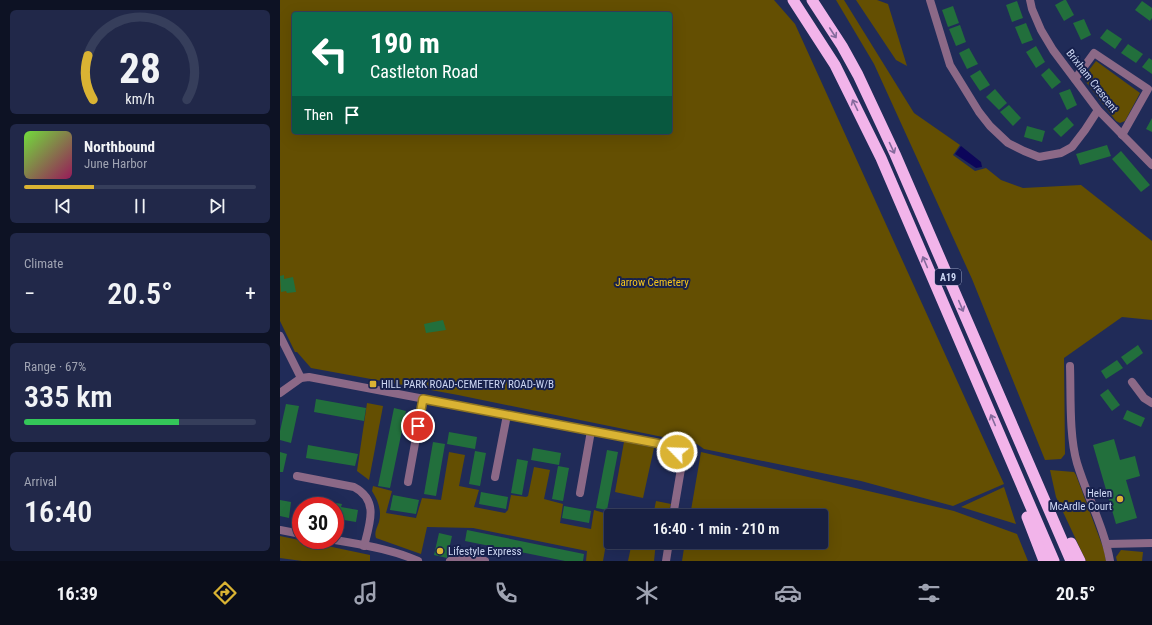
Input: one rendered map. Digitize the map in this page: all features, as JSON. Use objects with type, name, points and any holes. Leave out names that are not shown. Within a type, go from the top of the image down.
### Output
[{"type":"highway","name":"A19","points":[[793,0],[835,65],[878,152],[1054,561]]},
{"type":"highway","name":"A19","points":[[812,0],[842,46],[872,104],[1071,561]]},
{"type":"highway","points":[[1016,433],[1080,561]]},
{"type":"highway","points":[[1002,440],[1016,486],[1044,561]]},
{"type":"street","points":[[930,0],[950,65],[979,112],[990,126],[1008,143],[1024,152],[1039,157],[1061,152],[1072,147],[1098,110]]},
{"type":"street","name":"Brixham Crescent","points":[[1030,0],[1032,9],[1041,30],[1053,50],[1098,110],[1152,165]]},
{"type":"street","points":[[1075,79],[1094,53],[1148,89],[1122,135]]},
{"type":"street","points":[[280,336],[301,378]]},
{"type":"street","points":[[1070,366],[1073,447],[1077,463],[1107,544],[1110,561]]},
{"type":"street","points":[[280,394],[301,378],[316,379],[666,445],[672,447],[677,452],[682,463],[674,509]]},
{"type":"street","points":[[1132,382],[1144,398],[1152,403]]},
{"type":"street","points":[[408,482],[423,399]]},
{"type":"street","points":[[495,477],[507,415]]},
{"type":"street","points":[[580,492],[591,431]]},
{"type":"street","points":[[297,476],[354,487],[363,494],[370,505],[371,514],[364,546]]},
{"type":"street","points":[[280,530],[292,532]]},
{"type":"street","points":[[344,542],[391,551],[418,561]]},
{"type":"street","points":[[1107,544],[1152,543]]},
{"type":"street","points":[[666,561],[668,549]]},
{"type":"street","points":[[450,561],[457,557],[485,561]]},
{"type":"green space","name":"Jarrow Cemetery","points":[[280,0],[774,0],[795,24],[1004,484],[953,506],[861,481],[704,449],[697,444],[458,395],[311,368],[297,352],[295,352],[280,321]]},
{"type":"green space","points":[[836,0],[844,0],[914,113],[960,145],[953,155],[975,171],[986,168],[1001,180],[1023,188],[1081,185],[1152,241],[1152,320],[1122,317],[1064,358],[1065,454],[1061,459],[1045,460],[972,279],[874,64]]},
{"type":"green space","points":[[856,0],[877,0],[888,4],[907,66],[896,60]]},
{"type":"green space","points":[[1096,61],[1140,93],[1125,121],[1120,123],[1116,121],[1083,78]]},
{"type":"green space","points":[[367,403],[383,406],[369,480],[357,471]]},
{"type":"green space","points":[[624,442],[654,448],[643,498],[615,492]]},
{"type":"green space","points":[[449,452],[465,455],[459,486],[479,490],[474,507],[505,513],[508,510],[511,495],[528,496],[534,467],[550,470],[544,499],[563,504],[560,523],[591,529],[594,510],[604,513],[605,549],[603,561],[586,561],[587,551],[473,528],[427,527],[421,554],[376,538],[375,536],[379,522],[380,510],[378,502],[372,491],[373,486],[392,491],[386,513],[416,518],[422,498],[441,500]]},
{"type":"green space","points":[[701,452],[954,511],[1017,534],[1028,561],[682,561],[684,549],[828,549],[828,509],[691,509]]},
{"type":"green space","points":[[1050,470],[1074,472],[1076,475],[1104,550],[1106,561],[1086,561],[1056,497]]},
{"type":"green space","points":[[1004,487],[1016,524],[961,507]]},
{"type":"green space","points":[[656,501],[671,504],[669,509],[654,509]]},
{"type":"green space","points":[[280,536],[292,539],[292,549],[342,549],[370,555],[370,561],[302,561],[280,558]]},
{"type":"green space","points":[[631,549],[655,549],[654,561],[628,561]]},
{"type":"green space","points":[[1121,550],[1143,552],[1142,561],[1117,561],[1116,557]]},
{"type":"shaded area","points":[[961,146],[981,162],[982,167],[976,168],[955,154]]},
{"type":"building","points":[[1066,0],[1074,15],[1064,21],[1055,5]]},
{"type":"building","points":[[1017,1],[1023,18],[1012,22],[1006,5]]},
{"type":"building","points":[[1142,1],[1152,8],[1152,18],[1150,21],[1135,10]]},
{"type":"building","points":[[953,6],[959,23],[948,27],[942,10]]},
{"type":"building","points":[[1084,19],[1091,35],[1081,40],[1073,23]]},
{"type":"building","points":[[1026,23],[1033,40],[1022,44],[1015,27]]},
{"type":"building","points":[[960,25],[966,42],[956,46],[949,29]]},
{"type":"building","points":[[1107,29],[1122,39],[1115,49],[1100,38]]},
{"type":"building","points":[[1128,44],[1143,54],[1136,63],[1121,53]]},
{"type":"building","points":[[1036,46],[1045,62],[1036,68],[1026,52]]},
{"type":"building","points":[[969,48],[978,64],[967,69],[959,53]]},
{"type":"building","points":[[1149,58],[1152,60],[1152,74],[1142,67]]},
{"type":"building","points":[[1049,68],[1061,82],[1052,89],[1041,75]]},
{"type":"building","points":[[980,70],[990,85],[980,91],[970,76]]},
{"type":"building","points":[[995,89],[1007,103],[999,110],[986,97]]},
{"type":"building","points":[[1070,89],[1077,105],[1067,110],[1059,93]]},
{"type":"building","points":[[1009,105],[1021,118],[1013,126],[1000,112]]},
{"type":"building","points":[[1067,117],[1074,125],[1061,137],[1053,129]]},
{"type":"building","points":[[1152,118],[1152,132],[1146,129]]},
{"type":"building","points":[[1027,126],[1045,131],[1042,142],[1024,137]]},
{"type":"building","points":[[1107,145],[1111,156],[1080,165],[1076,154]]},
{"type":"building","points":[[1121,151],[1150,185],[1141,192],[1112,159]]},
{"type":"building","points":[[284,275],[284,279],[293,277],[296,292],[281,292],[280,276]]},
{"type":"building","points":[[443,320],[446,330],[426,333],[424,324]]},
{"type":"building","points":[[1138,345],[1143,353],[1127,365],[1121,357]]},
{"type":"building","points":[[1117,360],[1123,368],[1106,379],[1101,371]]},
{"type":"building","points":[[1108,389],[1120,405],[1112,411],[1100,395]]},
{"type":"building","points":[[316,399],[366,408],[364,421],[314,412]]},
{"type":"building","points":[[286,404],[299,406],[291,443],[280,440],[280,431]]},
{"type":"building","points":[[394,408],[406,411],[390,488],[378,486]]},
{"type":"building","points":[[1127,410],[1145,418],[1141,427],[1123,419]]},
{"type":"building","points":[[449,432],[477,437],[475,449],[447,444]]},
{"type":"building","name":"Helen McArdle Court","points":[[1114,439],[1120,460],[1135,456],[1140,476],[1126,480],[1137,518],[1116,524],[1093,445]]},
{"type":"building","points":[[433,442],[445,444],[436,496],[424,494]]},
{"type":"building","points":[[308,445],[358,454],[355,466],[306,458]]},
{"type":"building","points":[[533,448],[561,453],[559,465],[531,460]]},
{"type":"building","points":[[607,450],[618,452],[607,509],[596,508]]},
{"type":"building","points":[[475,451],[486,453],[480,486],[469,484]]},
{"type":"building","points":[[280,452],[287,454],[283,472],[280,472]]},
{"type":"building","points":[[517,459],[528,461],[522,495],[511,493]]},
{"type":"building","points":[[558,466],[569,468],[563,501],[552,499]]},
{"type":"building","points":[[481,492],[508,497],[506,509],[479,504]]},
{"type":"building","points":[[393,495],[419,500],[416,514],[390,510]]},
{"type":"building","points":[[280,500],[291,502],[289,518],[280,516]]},
{"type":"building","points":[[564,506],[591,511],[589,523],[562,518]]},
{"type":"building","points":[[344,508],[358,510],[356,522],[344,520]]},
{"type":"building","points":[[467,530],[584,554],[583,561],[565,561],[465,541]]},
{"type":"building","points":[[439,533],[452,536],[447,558],[434,555]]},
{"type":"place","name":"HILL PARK ROAD-CEMETERY ROAD-W/B","points":[[373,384]]},
{"type":"place","name":"Helen McArdle Court","points":[[1120,499]]},
{"type":"place","name":"Lifestyle Express","points":[[440,551]]},
{"type":"route","points":[[418,426],[423,399],[666,445],[672,447],[677,452]]}]
